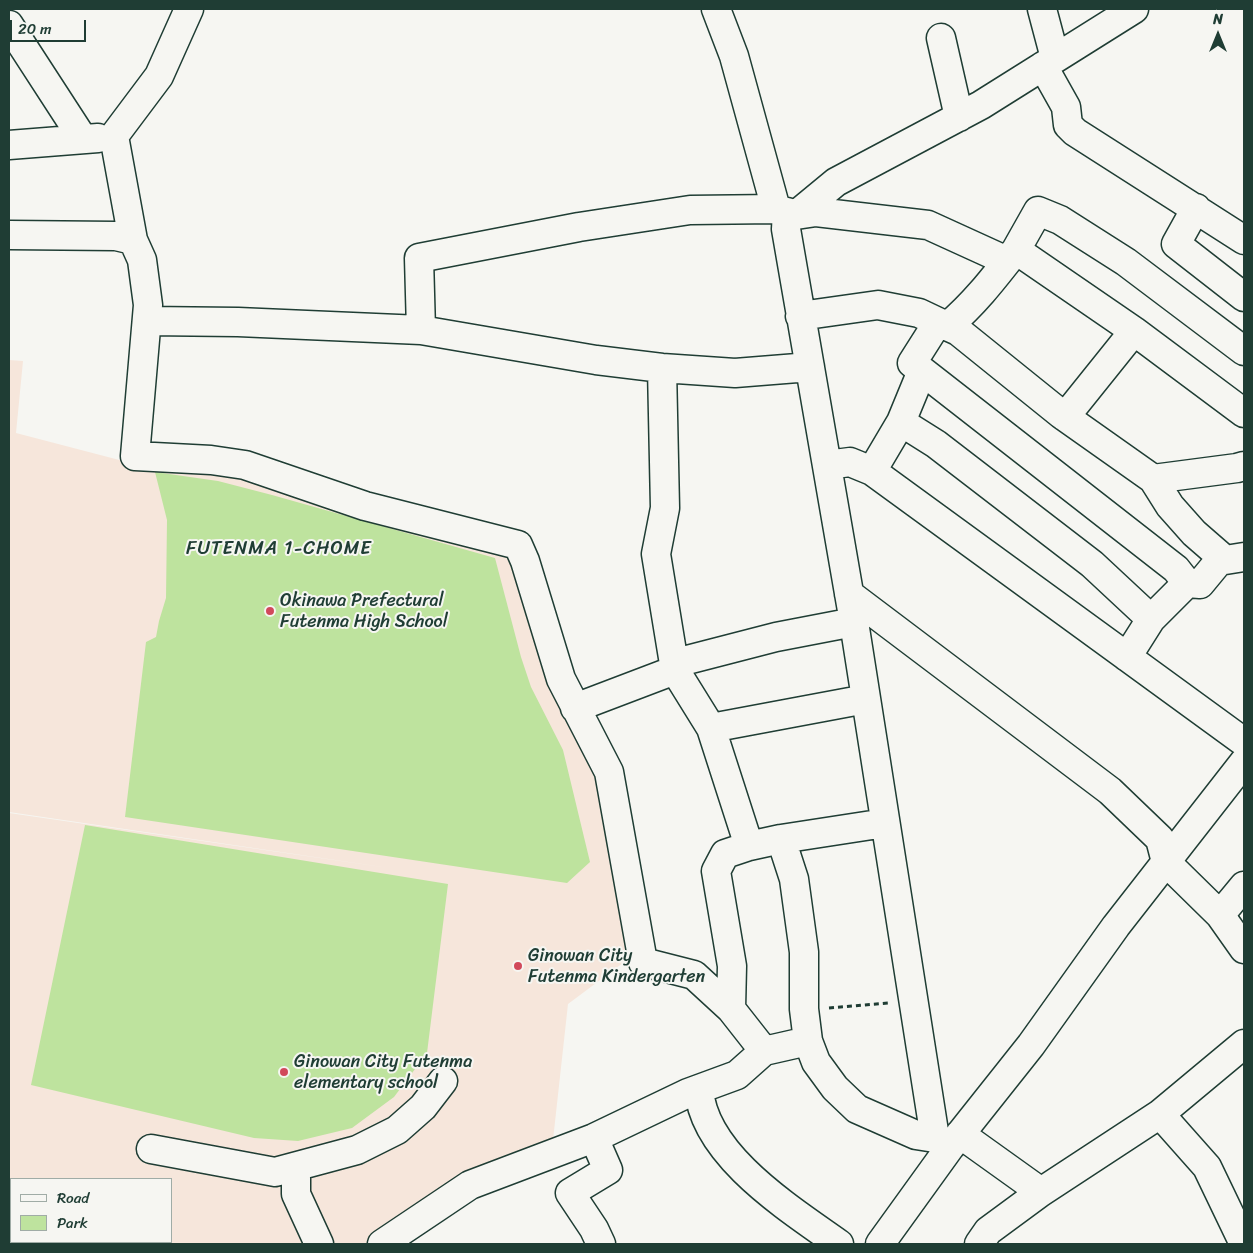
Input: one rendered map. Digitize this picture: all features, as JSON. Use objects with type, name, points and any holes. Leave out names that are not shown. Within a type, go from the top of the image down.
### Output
[{"type":"street","points":[[189,9],[159,76],[114,136],[133,240],[142,260],[148,305],[135,456],[211,460],[245,465],[365,506],[518,545],[525,561],[561,679],[609,772],[643,962],[694,975],[731,1009],[764,1051]]},
{"type":"street","points":[[716,9],[734,56],[786,212],[786,229],[854,622],[913,1002],[948,1140]]},
{"type":"street","points":[[1042,9],[1049,62],[1066,107],[1068,125],[1075,132],[1244,240]]},
{"type":"street","points":[[786,212],[836,182],[959,117],[1134,9]]},
{"type":"street","points":[[9,25],[84,139]]},
{"type":"street","points":[[942,38],[959,117]]},
{"type":"street","points":[[9,145],[114,136]]},
{"type":"street","points":[[1196,208],[1176,244],[1244,297]]},
{"type":"street","points":[[422,330],[419,258],[579,227],[690,210],[816,212],[928,225],[1012,256],[1134,331],[1244,413]]},
{"type":"street","points":[[1234,559],[1219,561],[1200,584],[1187,583],[1176,569],[912,363],[943,324],[965,312],[988,288],[1012,256],[1038,211],[1060,220],[1126,262],[1244,351]]},
{"type":"street","points":[[9,235],[116,236],[133,240]]},
{"type":"street","points":[[800,316],[878,305],[919,313],[958,331],[1065,416],[1153,478],[1170,506],[1194,533],[1234,559]]},
{"type":"street","points":[[147,321],[238,322],[422,330],[596,360],[736,374],[810,367]]},
{"type":"street","points":[[1065,416],[1134,331]]},
{"type":"street","points":[[662,368],[665,508],[656,554],[675,670],[712,728],[749,846]]},
{"type":"street","points":[[872,471],[901,422],[922,371]]},
{"type":"street","points":[[901,422],[936,444],[1092,564],[1151,618]]},
{"type":"street","points":[[827,465],[850,462],[872,471],[1244,742]]},
{"type":"street","points":[[1153,478],[1244,466]]},
{"type":"street","points":[[1127,657],[1151,618],[1187,583]]},
{"type":"street","points":[[849,594],[1110,791],[1160,839],[1166,862],[1220,915],[1244,950]]},
{"type":"street","points":[[575,708],[675,670],[687,660],[776,637],[854,622]]},
{"type":"street","points":[[712,728],[866,700]]},
{"type":"street","points":[[880,1244],[948,1140],[1031,1045],[1116,926],[1244,762]]},
{"type":"street","points":[[731,1009],[732,966],[716,871],[725,854],[749,846],[781,839],[885,823]]},
{"type":"street","points":[[781,839],[794,879],[804,952],[804,1010],[808,1041],[816,1062],[835,1088],[857,1109],[916,1135],[948,1140],[1041,1192]]},
{"type":"street","points":[[1220,915],[1244,886]]},
{"type":"street","points":[[382,1244],[470,1185],[594,1138],[699,1089],[737,1075],[764,1051],[808,1041]]},
{"type":"street","points":[[979,1244],[988,1231],[1041,1192],[1160,1114],[1244,1044]]},
{"type":"street","points":[[151,1149],[276,1172],[357,1150],[397,1130],[423,1107],[443,1081]]},
{"type":"street","points":[[699,1089],[700,1102],[708,1122],[743,1171],[790,1209],[839,1244]]},
{"type":"street","points":[[1160,1114],[1207,1167],[1244,1244]]},
{"type":"street","points":[[594,1138],[608,1170],[570,1193],[594,1229],[601,1244]]},
{"type":"street","points":[[296,1167],[296,1194],[319,1244]]},
{"type":"path","points":[[804,1010],[913,1002]]},
{"type":"shaded area","points":[[9,360],[23,361],[16,433],[127,462],[258,477],[513,553],[599,781],[631,957],[568,1004],[553,1140],[453,1190],[368,1244],[9,1244],[9,813],[396,869],[9,812]]},
{"type":"green space","name":"Okinawa Prefectural Futenma High School","points":[[155,472],[218,481],[495,558],[521,657],[531,687],[563,750],[590,862],[567,883],[125,817],[146,642],[156,637],[166,598],[167,520]]},
{"type":"green space","points":[[85,825],[448,884],[427,1053],[394,1097],[352,1128],[298,1141],[254,1138],[31,1085]]},
{"type":"place","name":"Okinawa Prefectural Futenma High School","points":[[270,611]]},
{"type":"place","name":"Ginowan City Futenma Kindergarten","points":[[518,966]]},
{"type":"place","name":"Ginowan City Futenma elementary school","points":[[284,1072]]},
{"type":"district","name":"FUTENMA 1-CHOME","points":[[279,549]]}]
